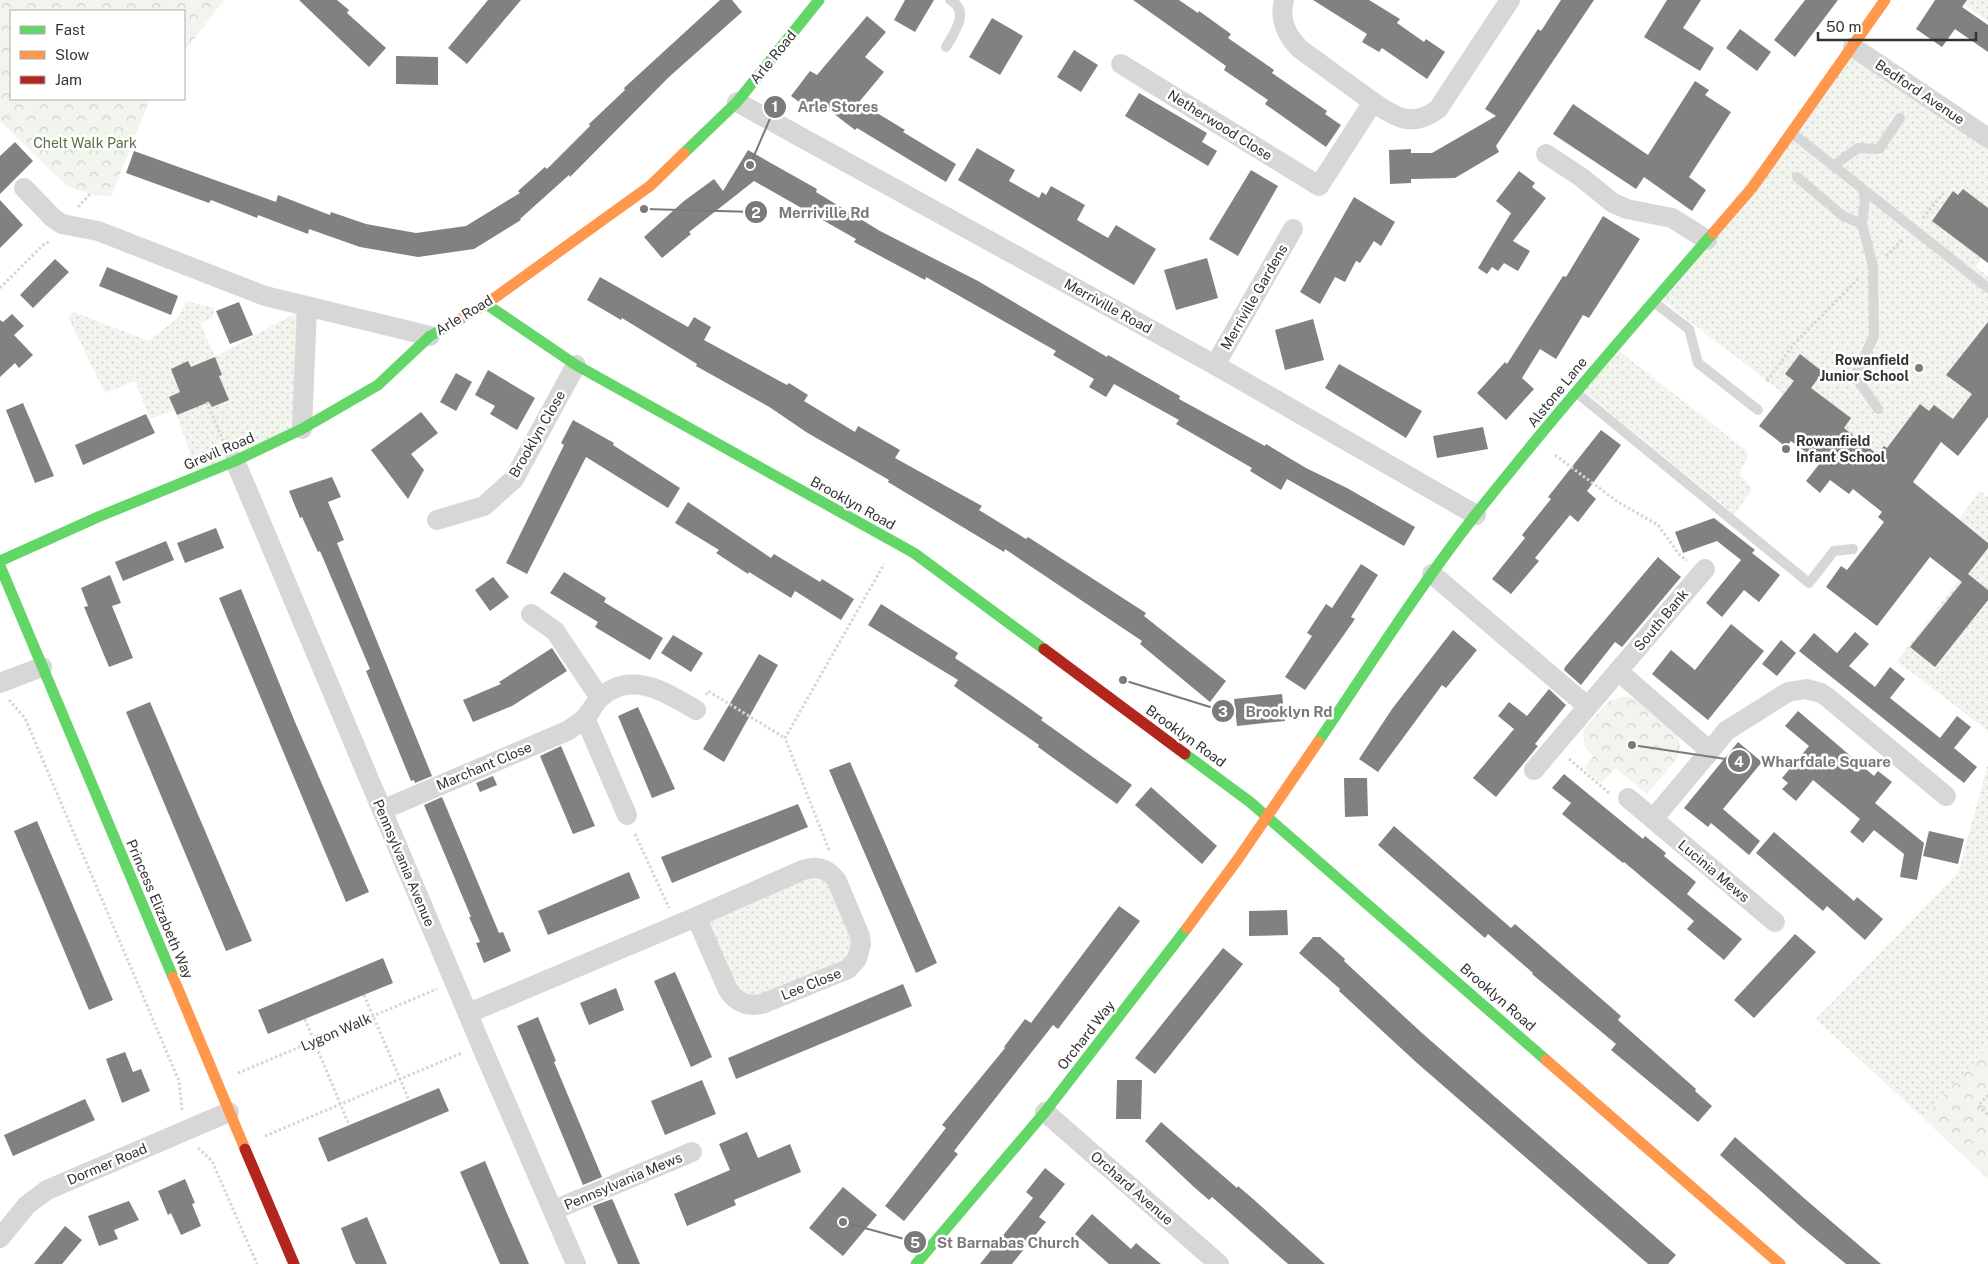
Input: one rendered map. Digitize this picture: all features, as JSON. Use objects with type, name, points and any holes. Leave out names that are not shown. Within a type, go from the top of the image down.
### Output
[{"type":"street","name":"Arle Road","points":[[24,188],[52,218],[71,227],[98,231],[265,296],[307,308],[430,336],[486,304],[650,186],[738,102],[819,0]]},
{"type":"street","points":[[1284,0],[1283,19],[1292,41],[1300,49],[1373,102],[1399,117],[1408,119],[1426,117],[1438,108],[1510,0]]},
{"type":"street","name":"Alstone Lane","points":[[1268,815],[1432,574],[1476,515],[1576,392],[1752,188],[1885,0]]},
{"type":"street","name":"Bedford Avenue","points":[[1852,47],[1988,138]]},
{"type":"street","name":"Netherwood Close","points":[[1121,64],[1319,186],[1373,102]]},
{"type":"street","name":"Merriville Road","points":[[738,102],[1215,365],[1476,515]]},
{"type":"street","points":[[1546,154],[1581,177],[1613,203],[1627,209],[1672,218],[1707,240]]},
{"type":"street","name":"Merriville Gardens","points":[[1215,365],[1293,229]]},
{"type":"street","name":"Brooklyn Road","points":[[486,304],[576,365],[914,553],[1268,815],[1780,1264]]},
{"type":"street","points":[[302,430],[307,308]]},
{"type":"street","name":"Grevil Road","points":[[0,561],[98,517],[233,462],[302,430],[378,385],[430,336]]},
{"type":"street","name":"Brooklyn Close","points":[[437,520],[484,506],[514,479],[576,365]]},
{"type":"street","name":"Pennsylvania Avenue","points":[[233,462],[576,1264]]},
{"type":"street","name":"Princess Elizabeth Way","points":[[0,566],[294,1264]]},
{"type":"street","name":"South Bank","points":[[1534,770],[1703,570]]},
{"type":"street","points":[[1432,574],[1587,706]]},
{"type":"street","points":[[531,614],[555,631],[600,698]]},
{"type":"street","points":[[0,683],[42,667]]},
{"type":"street","points":[[1618,671],[1710,751]]},
{"type":"street","name":"Marchant Close","points":[[382,810],[567,731],[585,718],[600,698],[623,686],[648,685],[658,688],[696,710]]},
{"type":"street","points":[[1653,819],[1726,732],[1776,698],[1797,689],[1814,690],[1827,698],[1946,796]]},
{"type":"street","points":[[585,718],[627,815]]},
{"type":"street","name":"Lucinia Mews","points":[[1628,798],[1775,922]]},
{"type":"street","name":"Orchard Way","points":[[916,1264],[1045,1112],[1201,910],[1268,815]]},
{"type":"street","points":[[469,1013],[803,870],[814,867],[826,871]]},
{"type":"street","name":"Lee Close","points":[[696,916],[731,995],[747,1004],[762,1004],[848,969],[857,959],[862,944],[860,936],[837,881],[826,871]]},
{"type":"street","name":"Dormer Road","points":[[0,1238],[27,1205],[47,1190],[230,1112]]},
{"type":"street","name":"Orchard Avenue","points":[[1045,1112],[1219,1264]]},
{"type":"street","name":"Pennsylvania Mews","points":[[554,1210],[692,1152]]},
{"type":"lane","points":[[946,47],[958,26],[961,14],[955,3],[950,0]]},
{"type":"lane","points":[[1833,166],[1858,148],[1879,149],[1900,118]]},
{"type":"lane","points":[[1792,133],[1988,288]]},
{"type":"lane","points":[[1797,177],[1843,216],[1862,224]]},
{"type":"lane","points":[[1863,189],[1865,200],[1862,224],[1873,266],[1874,336],[1855,376],[1878,409]]},
{"type":"lane","points":[[1653,302],[1689,329],[1698,363],[1758,410]]},
{"type":"lane","points":[[1576,392],[1810,583],[1834,551],[1853,549]]},
{"type":"path","points":[[1767,381],[1805,332],[1831,305],[1914,229],[1944,192]]},
{"type":"path","points":[[0,288],[45,243],[70,238],[71,227]]},
{"type":"path","points":[[207,402],[233,462]]},
{"type":"path","points":[[1537,441],[1618,502],[1658,525],[1679,554],[1703,570]]},
{"type":"path","points":[[785,738],[896,544]]},
{"type":"path","points":[[0,683],[8,698],[25,718],[128,958],[179,1081],[181,1108],[195,1146],[212,1161],[257,1264]]},
{"type":"path","points":[[696,710],[708,691],[785,738],[829,848],[826,871]]},
{"type":"path","points":[[1554,746],[1615,798],[1628,798]]},
{"type":"path","points":[[627,815],[676,924]]},
{"type":"path","name":"Lygon Walk","points":[[216,1082],[455,981]]},
{"type":"path","points":[[364,994],[409,1100]]},
{"type":"path","points":[[305,1019],[349,1125]]},
{"type":"path","points":[[244,1145],[481,1045]]},
{"type":"path","points":[[1988,1095],[1978,1106],[1988,1116]]},
{"type":"green space","name":"Chelt Walk Park","points":[[0,0],[224,0],[185,51],[185,10],[10,10],[10,100],[150,100],[111,197],[90,194],[67,186],[0,121]]},
{"type":"green space","points":[[1958,0],[1988,0],[1988,21]]},
{"type":"green space","name":"Rowanfield Junior School","points":[[1853,47],[1988,138],[1988,208],[1953,191],[1932,220],[1982,258],[1976,267],[1988,276],[1988,322],[1947,375],[1972,394],[1953,419],[1934,405],[1929,411],[1920,404],[1887,448],[1884,446],[1877,454],[1844,428],[1851,418],[1834,405],[1794,419],[1775,405],[1783,393],[1658,297]]},
{"type":"green space","points":[[186,301],[215,308],[211,319],[200,323],[215,357],[307,307],[302,429],[198,476],[175,410],[150,419],[135,381],[105,393],[68,317],[74,312],[149,341],[179,317]]},
{"type":"green space","points":[[1614,347],[1747,451],[1747,458],[1740,475],[1751,487],[1751,492],[1734,514],[1580,388]]},
{"type":"green space","points":[[1980,491],[1988,497],[1988,543],[1959,519]]},
{"type":"green space","points":[[1988,548],[1988,731],[1897,661],[1959,580],[1965,574],[1967,575]]},
{"type":"green space","points":[[1626,696],[1634,698],[1677,734],[1680,745],[1679,756],[1647,794],[1615,768],[1601,784],[1584,768],[1593,757],[1584,745],[1583,730],[1610,700]]},
{"type":"green space","points":[[1988,764],[1988,1047],[1923,1118],[1816,1019],[1958,873]]},
{"type":"green space","points":[[803,870],[832,875],[857,959],[747,1005],[696,917]]},
{"type":"green space","points":[[1988,1047],[1988,1179],[1923,1118]]},
{"type":"building","points":[[299,0],[337,0],[349,10],[347,13],[386,48],[369,67]]},
{"type":"building","points":[[488,0],[521,0],[467,64],[448,48]]},
{"type":"building","points":[[720,0],[732,0],[742,12],[669,77],[570,177],[569,175],[521,220],[474,249],[418,257],[360,247],[309,229],[308,234],[258,215],[257,218],[211,200],[209,203],[126,173],[134,151],[276,202],[278,195],[330,215],[331,212],[366,224],[416,233],[466,226],[520,193],[518,191],[545,167],[547,169],[590,126],[589,124],[625,90],[624,88]]},
{"type":"building","points":[[905,0],[934,0],[915,32],[894,20]]},
{"type":"building","points":[[1133,0],[1179,0],[1198,13],[1199,11],[1231,34],[1228,38],[1274,70],[1272,73],[1327,111],[1325,114],[1341,125],[1326,147],[1265,104],[1268,100],[1224,70],[1226,66]]},
{"type":"building","points":[[1313,0],[1369,0],[1400,19],[1397,23],[1424,42],[1426,39],[1445,52],[1427,79],[1382,48],[1379,52],[1362,42],[1367,34]]},
{"type":"building","points":[[1561,0],[1594,0],[1496,146],[1499,152],[1455,178],[1411,179],[1411,183],[1390,184],[1389,150],[1411,149],[1411,153],[1432,153],[1496,116],[1485,109],[1538,29],[1541,31]]},
{"type":"building","points":[[1667,0],[1701,0],[1683,28],[1714,48],[1700,71],[1644,37]]},
{"type":"building","points":[[1805,0],[1838,0],[1795,57],[1774,40]]},
{"type":"building","points":[[1935,0],[1967,0],[1962,7],[1988,25],[1988,52],[1955,29],[1942,47],[1916,29]]},
{"type":"building","points":[[867,16],[886,32],[865,57],[884,72],[859,102],[905,130],[903,132],[956,164],[946,182],[857,128],[855,130],[816,100],[810,110],[791,96],[810,71],[817,75]]},
{"type":"building","points":[[992,18],[1023,36],[1000,75],[969,57]]},
{"type":"building","points":[[1740,29],[1771,52],[1757,71],[1726,48]]},
{"type":"building","points":[[1074,50],[1098,65],[1081,92],[1057,77]]},
{"type":"building","points":[[396,56],[438,57],[438,85],[396,84]]},
{"type":"building","points":[[1695,81],[1709,90],[1705,95],[1731,112],[1689,177],[1706,190],[1692,211],[1644,177],[1636,189],[1553,134],[1573,104],[1648,155]]},
{"type":"building","points":[[1139,93],[1207,133],[1202,142],[1217,151],[1208,166],[1125,116]]},
{"type":"building","points":[[15,142],[33,161],[0,194],[0,156]]},
{"type":"building","points":[[977,148],[1015,170],[1009,181],[1039,198],[1042,192],[1046,195],[1051,186],[1085,205],[1077,220],[1108,238],[1116,225],[1156,249],[1134,285],[958,180]]},
{"type":"building","points":[[748,150],[817,189],[816,192],[880,231],[978,281],[1107,357],[1108,355],[1180,396],[1179,399],[1265,446],[1266,444],[1306,468],[1347,488],[1415,527],[1404,546],[1287,479],[1281,490],[1250,471],[1252,468],[1176,424],[1179,420],[1114,384],[1106,397],[1089,387],[1094,379],[1053,355],[1056,351],[926,277],[925,280],[854,242],[856,239],[754,181],[689,232],[691,234],[662,258],[644,237],[684,201],[714,179],[723,191]]},
{"type":"building","points":[[1251,170],[1278,186],[1238,256],[1209,239]]},
{"type":"building","points":[[1519,171],[1535,183],[1532,187],[1546,198],[1513,241],[1530,251],[1518,271],[1504,263],[1498,271],[1492,267],[1487,274],[1478,268],[1511,213],[1496,201]]},
{"type":"building","points":[[1963,189],[1988,208],[1988,263],[1932,221],[1953,191],[1958,195]]},
{"type":"building","points":[[1354,197],[1395,222],[1381,246],[1374,241],[1360,263],[1356,261],[1345,282],[1335,277],[1320,304],[1300,292]]},
{"type":"building","points":[[0,200],[23,225],[0,248]]},
{"type":"building","points":[[1603,216],[1640,239],[1589,318],[1583,315],[1556,359],[1540,349],[1522,378],[1534,389],[1506,420],[1477,393],[1505,362],[1507,364],[1563,276],[1566,277]]},
{"type":"building","points":[[1207,258],[1218,298],[1176,310],[1164,270]]},
{"type":"building","points":[[55,259],[69,272],[33,308],[20,295]]},
{"type":"building","points":[[107,267],[178,296],[171,315],[99,286]]},
{"type":"building","points":[[600,277],[688,327],[694,317],[711,327],[704,340],[787,385],[789,383],[808,395],[804,401],[855,432],[858,426],[900,450],[895,458],[982,506],[979,510],[1026,539],[1028,537],[1146,613],[1144,616],[1226,681],[1210,702],[1140,644],[1142,641],[1005,549],[1004,552],[888,482],[889,480],[806,432],[771,408],[696,366],[697,364],[622,318],[621,320],[587,300]]},
{"type":"building","points":[[239,302],[253,335],[230,344],[216,311]]},
{"type":"building","points":[[12,314],[24,326],[14,335],[33,355],[19,368],[15,363],[0,377],[0,320],[3,322]]},
{"type":"building","points":[[1313,319],[1324,360],[1285,370],[1275,330]]},
{"type":"building","points":[[1988,322],[1988,417],[1958,456],[1941,442],[1913,482],[1988,543],[1988,548],[1968,574],[1988,590],[1988,600],[1935,667],[1910,647],[1962,582],[1930,557],[1877,626],[1826,587],[1841,566],[1847,570],[1884,522],[1878,517],[1882,512],[1853,489],[1849,494],[1830,480],[1820,493],[1806,481],[1820,463],[1791,441],[1786,447],[1759,426],[1794,381],[1785,374],[1800,354],[1823,372],[1811,388],[1851,418],[1844,428],[1877,454],[1884,446],[1887,448],[1920,404],[1929,411],[1934,405],[1953,419],[1972,394],[1946,375]]},
{"type":"building","points":[[215,357],[222,375],[219,376],[229,400],[212,407],[209,402],[177,415],[169,397],[180,392],[171,369],[188,361],[191,367]]},
{"type":"building","points":[[1339,364],[1422,411],[1406,438],[1325,388]]},
{"type":"building","points":[[488,370],[535,398],[517,430],[490,414],[495,406],[475,395]]},
{"type":"building","points":[[456,373],[472,382],[456,411],[440,402]]},
{"type":"building","points":[[23,403],[54,476],[35,483],[6,410]]},
{"type":"building","points":[[421,412],[438,433],[411,454],[424,470],[408,499],[371,450]]},
{"type":"building","points":[[146,414],[155,433],[83,465],[75,445]]},
{"type":"building","points":[[573,420],[614,443],[613,445],[680,488],[668,508],[586,457],[527,574],[506,563],[564,445],[561,443]]},
{"type":"building","points":[[1483,427],[1488,449],[1437,458],[1433,436]]},
{"type":"building","points":[[1601,430],[1621,445],[1587,491],[1596,499],[1578,522],[1570,515],[1535,558],[1539,561],[1511,594],[1492,579],[1525,538],[1522,535],[1551,499],[1548,497]]},
{"type":"building","points":[[332,477],[341,497],[328,502],[344,540],[337,543],[432,776],[415,783],[414,780],[411,781],[366,671],[370,669],[320,551],[318,552],[302,517],[300,518],[289,491]]},
{"type":"building","points":[[688,502],[771,558],[774,554],[820,582],[822,579],[854,599],[841,620],[795,591],[791,598],[749,572],[748,574],[716,553],[719,550],[675,523]]},
{"type":"building","points":[[1714,518],[1755,550],[1752,553],[1780,575],[1759,602],[1744,590],[1722,617],[1706,603],[1741,560],[1717,541],[1683,553],[1675,532]]},
{"type":"building","points":[[216,528],[224,548],[185,563],[177,543]]},
{"type":"building","points":[[166,541],[174,560],[123,581],[115,562]]},
{"type":"building","points":[[1658,557],[1681,577],[1622,647],[1615,642],[1581,685],[1564,670],[1565,667]]},
{"type":"building","points":[[1361,564],[1378,575],[1351,617],[1355,619],[1305,690],[1285,677],[1312,636],[1307,633],[1326,604],[1332,608]]},
{"type":"building","points":[[564,572],[606,598],[604,602],[663,638],[650,660],[595,627],[598,622],[550,593]]},
{"type":"building","points":[[110,575],[121,603],[112,606],[133,658],[109,667],[84,607],[88,606],[81,588]]},
{"type":"building","points":[[493,577],[509,597],[490,611],[475,590]]},
{"type":"building","points":[[241,589],[295,722],[369,892],[346,902],[219,598]]},
{"type":"building","points":[[881,604],[958,653],[955,658],[1043,718],[1041,720],[1132,785],[1117,804],[1038,747],[1039,745],[954,686],[958,680],[868,625]]},
{"type":"building","points":[[1731,624],[1764,651],[1708,720],[1652,674],[1671,650],[1695,670]]},
{"type":"building","points":[[1453,630],[1477,650],[1446,688],[1442,685],[1378,772],[1359,759],[1392,709]]},
{"type":"building","points":[[1855,632],[1869,644],[1849,666],[1875,687],[1890,667],[1905,679],[1890,698],[1940,738],[1957,716],[1971,727],[1954,748],[1977,767],[1964,783],[1799,651],[1814,633],[1837,653]]},
{"type":"building","points":[[673,635],[703,653],[691,672],[661,653]]},
{"type":"building","points":[[1781,640],[1796,653],[1777,676],[1762,664]]},
{"type":"building","points":[[552,648],[567,671],[512,706],[473,722],[463,700],[501,684],[499,682]]},
{"type":"building","points":[[759,654],[778,665],[724,762],[703,749]]},
{"type":"building","points":[[1549,689],[1566,705],[1535,744],[1538,746],[1496,797],[1473,778],[1514,729],[1498,716],[1509,702],[1527,716]]},
{"type":"building","points":[[1282,694],[1285,721],[1237,726],[1234,699]]},
{"type":"building","points":[[150,702],[252,941],[226,951],[126,712]]},
{"type":"building","points":[[638,707],[675,789],[652,798],[618,716]]},
{"type":"building","points":[[1798,711],[1874,776],[1878,771],[1892,782],[1875,803],[1924,843],[1917,880],[1900,877],[1904,854],[1874,830],[1863,843],[1850,832],[1860,819],[1813,780],[1796,801],[1782,789],[1788,783],[1782,778],[1809,746],[1785,726]]},
{"type":"building","points":[[1738,742],[1762,762],[1723,809],[1760,841],[1749,855],[1711,823],[1708,827],[1684,808]]},
{"type":"building","points":[[561,746],[595,826],[573,834],[540,756]]},
{"type":"building","points":[[850,762],[937,963],[916,973],[829,770]]},
{"type":"building","points":[[1564,774],[1643,839],[1645,836],[1666,853],[1664,856],[1696,882],[1687,894],[1742,939],[1724,960],[1687,929],[1694,921],[1624,862],[1562,814],[1571,803],[1552,788]]},
{"type":"building","points":[[493,776],[497,785],[480,792],[476,783]]},
{"type":"building","points":[[1344,778],[1367,778],[1368,816],[1345,817]]},
{"type":"building","points":[[1151,787],[1217,846],[1202,864],[1135,805]]},
{"type":"building","points":[[442,797],[499,933],[503,932],[511,951],[484,963],[476,943],[480,942],[469,917],[471,917],[424,805]]},
{"type":"building","points":[[798,804],[808,827],[672,883],[661,857]]},
{"type":"building","points":[[37,821],[113,1000],[89,1010],[14,831]]},
{"type":"building","points":[[1394,826],[1511,928],[1515,924],[1621,1016],[1618,1020],[1696,1089],[1695,1091],[1712,1106],[1698,1122],[1611,1050],[1616,1044],[1532,974],[1488,934],[1485,938],[1378,845]]},
{"type":"building","points":[[1929,831],[1964,839],[1958,864],[1923,856]]},
{"type":"building","points":[[1774,832],[1854,901],[1857,897],[1883,919],[1865,940],[1827,906],[1823,911],[1756,853]]},
{"type":"building","points":[[629,872],[640,898],[548,935],[538,911]]},
{"type":"building","points":[[1119,906],[1140,921],[1058,1029],[1053,1025],[954,1151],[958,1154],[904,1221],[885,1206],[946,1128],[942,1125],[1005,1048],[1025,1019],[1031,1023]]},
{"type":"building","points":[[1287,910],[1288,935],[1249,936],[1249,911]]},
{"type":"building","points":[[1795,934],[1816,952],[1754,1018],[1734,1000]]},
{"type":"building","points":[[1313,937],[1320,937],[1422,1033],[1676,1255],[1668,1264],[1648,1264],[1417,1063],[1339,991],[1340,989],[1299,953]]},
{"type":"building","points":[[1223,948],[1243,964],[1155,1074],[1135,1058]]},
{"type":"building","points":[[383,958],[393,983],[268,1034],[258,1010]]},
{"type":"building","points":[[675,972],[712,1057],[691,1067],[654,981]]},
{"type":"building","points":[[903,984],[912,1006],[736,1079],[728,1058]]},
{"type":"building","points":[[616,988],[624,1010],[589,1025],[580,1003]]},
{"type":"building","points":[[538,1017],[556,1061],[554,1062],[602,1177],[583,1185],[517,1026]]},
{"type":"building","points":[[125,1052],[133,1072],[141,1069],[150,1091],[122,1103],[106,1059]]},
{"type":"building","points":[[702,1080],[716,1114],[665,1135],[651,1101]]},
{"type":"building","points":[[1117,1080],[1142,1080],[1141,1119],[1116,1119]]},
{"type":"building","points":[[439,1088],[449,1111],[328,1162],[318,1138]]},
{"type":"building","points":[[85,1099],[95,1120],[13,1156],[4,1135]]},
{"type":"building","points":[[1161,1122],[1237,1188],[1238,1186],[1252,1198],[1325,1264],[1288,1264],[1212,1197],[1209,1200],[1195,1188],[1145,1141]]},
{"type":"building","points":[[747,1132],[758,1158],[790,1144],[801,1172],[734,1200],[736,1205],[687,1226],[674,1194],[730,1170],[719,1144]]},
{"type":"building","points":[[1735,1137],[1881,1264],[1846,1264],[1801,1227],[1720,1155]]},
{"type":"building","points":[[485,1161],[529,1264],[500,1264],[460,1172]]},
{"type":"building","points":[[1045,1168],[1065,1184],[1039,1217],[1046,1222],[1012,1264],[980,1264],[1033,1198],[1026,1192]]},
{"type":"building","points":[[185,1179],[195,1203],[192,1204],[201,1226],[181,1235],[171,1213],[168,1215],[158,1191]]},
{"type":"building","points":[[843,1187],[877,1215],[843,1256],[809,1228]]},
{"type":"building","points":[[612,1199],[640,1264],[618,1264],[593,1206]]},
{"type":"building","points":[[129,1201],[139,1220],[114,1230],[118,1239],[99,1246],[88,1216]]},
{"type":"building","points":[[1092,1214],[1131,1249],[1136,1243],[1161,1264],[1109,1264],[1075,1234]]},
{"type":"building","points":[[367,1217],[387,1264],[356,1264],[353,1259],[341,1228]]},
{"type":"building","points":[[65,1226],[82,1240],[62,1264],[34,1264]]},
{"type":"traffic: fast","points":[[684,153],[737,102],[819,0]]},
{"type":"traffic: fast","points":[[1318,742],[1415,598],[1476,514],[1563,407],[1713,233]]},
{"type":"traffic: fast","points":[[486,304],[576,365],[914,553],[1044,649]]},
{"type":"traffic: fast","points":[[0,561],[98,517],[235,461],[302,429],[378,385],[430,336],[450,325]]},
{"type":"traffic: fast","points":[[0,566],[173,977]]},
{"type":"traffic: fast","points":[[1185,754],[1250,802],[1546,1060]]},
{"type":"traffic: fast","points":[[916,1264],[1045,1112],[1187,928]]},
{"type":"traffic: slow","points":[[1713,233],[1752,188],[1885,0]]},
{"type":"traffic: slow","points":[[450,325],[486,304],[650,186],[684,153]]},
{"type":"traffic: slow","points":[[1187,928],[1238,859],[1318,742]]},
{"type":"traffic: slow","points":[[173,977],[245,1149]]},
{"type":"traffic: slow","points":[[1546,1060],[1780,1264]]},
{"type":"traffic: jam","points":[[1044,649],[1185,754]]},
{"type":"traffic: jam","points":[[245,1149],[294,1264]]},
{"type":"place","name":"Arle Stores","points":[[750,165]]},
{"type":"place","name":"Merriville Rd","points":[[644,209]]},
{"type":"place","name":"Rowanfield Junior School","points":[[1919,368]]},
{"type":"place","name":"Rowanfield Infant School","points":[[1786,449]]},
{"type":"place","name":"Brooklyn Rd","points":[[1123,680]]},
{"type":"place","name":"Wharfdale Square","points":[[1632,745]]},
{"type":"place","name":"St Barnabas Church","points":[[843,1222]]}]
